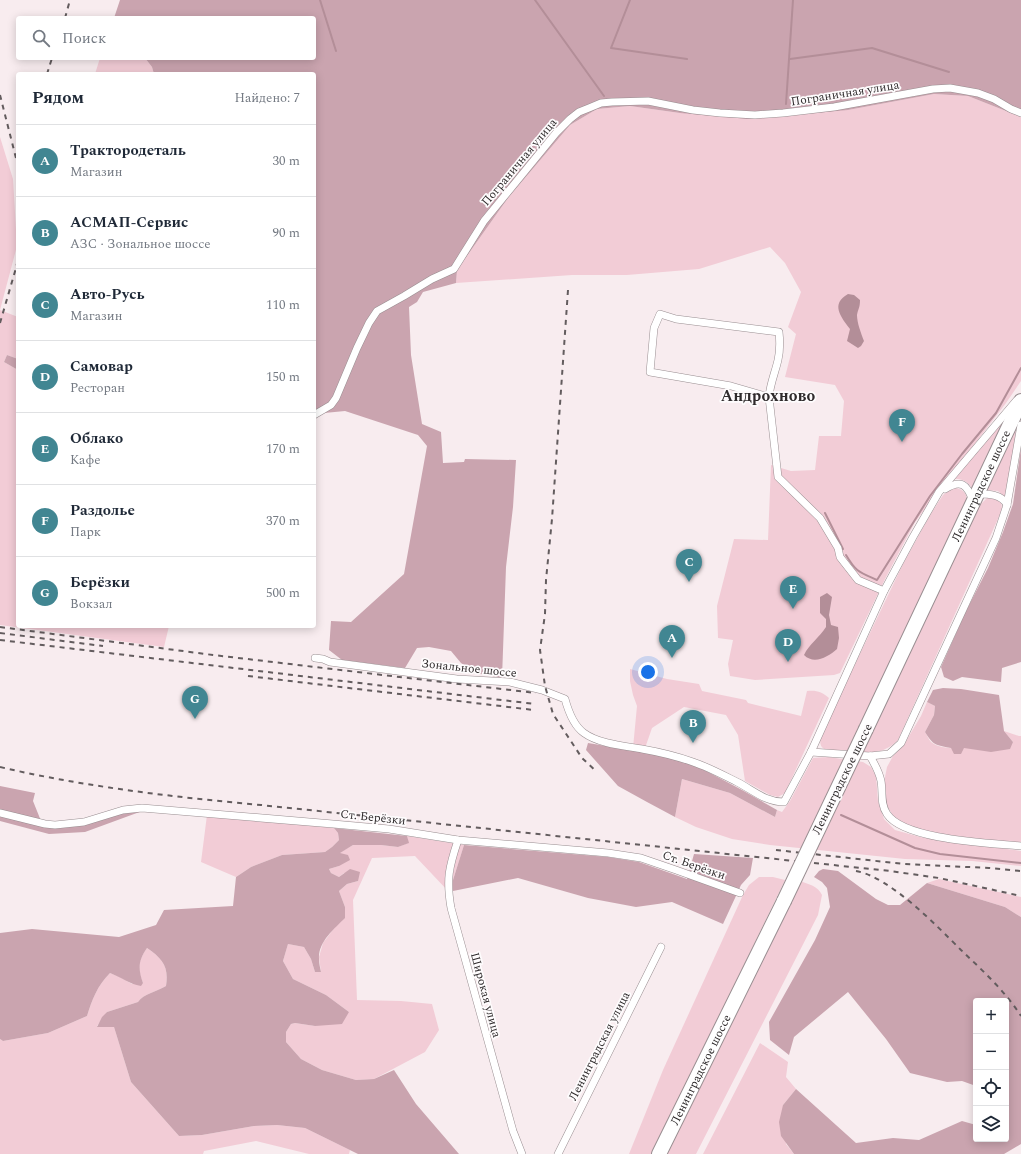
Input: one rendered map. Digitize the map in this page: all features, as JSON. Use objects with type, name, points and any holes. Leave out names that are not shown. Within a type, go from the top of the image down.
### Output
[{"type":"highway","name":"Ленинградское шоссе","points":[[659,1154],[784,901],[1021,401]]},
{"type":"street","name":"Пограничная улица","points":[[316,414],[330,405],[336,398],[369,323],[378,311],[432,279],[454,269],[484,222],[556,133],[579,112],[601,104],[612,102],[648,101],[693,110],[720,113],[783,113],[834,107],[933,89],[950,88],[988,96],[1021,113]]},
{"type":"street","points":[[769,397],[731,386],[650,372],[654,328],[660,314],[676,319],[779,332],[779,359],[770,386],[769,397],[778,477],[820,518],[838,548],[840,558],[858,580],[884,591]]},
{"type":"street","points":[[1021,395],[939,492],[884,591],[811,752],[870,756],[889,754],[901,744],[996,538],[1007,505],[1021,425]]},
{"type":"street","points":[[939,492],[954,484],[960,484],[965,486],[975,498],[989,494],[1000,497],[1006,502],[1007,505]]},
{"type":"street","name":"Зональное шоссе","points":[[315,658],[330,662],[457,679],[510,682],[542,690],[565,699],[577,725],[590,737],[616,745],[662,753],[694,762],[738,783],[756,794],[776,802],[784,802],[811,752]]},
{"type":"street","points":[[870,756],[878,771],[881,783],[883,806],[887,814],[895,822],[905,828],[939,837],[1021,846]]},
{"type":"street","name":"Ст. Берёзки","points":[[0,813],[55,825],[84,822],[123,810],[142,808],[389,829],[458,840],[608,853],[634,857],[740,893]]},
{"type":"street","name":"Широкая улица","points":[[458,840],[449,870],[448,891],[451,908],[513,1131],[522,1154]]},
{"type":"street","name":"Ленинградская улица","points":[[558,1154],[661,947]]},
{"type":"shaded area","points":[[120,0],[1021,0],[1021,117],[968,96],[934,94],[848,110],[749,119],[680,113],[630,106],[597,109],[570,125],[508,198],[457,270],[456,283],[423,292],[417,302],[409,307],[411,355],[422,424],[441,432],[443,463],[464,462],[465,459],[516,460],[513,507],[506,567],[502,678],[476,673],[461,663],[451,651],[429,647],[417,648],[405,668],[342,660],[329,650],[331,621],[351,622],[404,574],[427,446],[418,435],[345,411],[316,414],[316,72],[153,72],[152,67],[147,60],[316,60],[316,16],[115,16]]},
{"type":"shaded area","points":[[99,60],[147,60],[152,67],[153,72],[96,72]]},
{"type":"shaded area","points":[[934,94],[968,96],[1021,117],[1021,381],[1006,403],[915,522],[885,579],[840,673],[834,675],[755,680],[730,676],[728,664],[733,640],[718,638],[717,606],[734,539],[768,540],[771,465],[791,471],[815,470],[819,436],[841,436],[844,401],[835,385],[785,377],[796,334],[788,327],[801,292],[785,263],[770,247],[699,269],[627,275],[572,275],[456,283],[457,270],[508,198],[570,125],[597,109],[630,106],[680,113],[848,110]]},
{"type":"shaded area","points":[[0,137],[13,179],[16,250],[0,310]]},
{"type":"shaded area","points":[[848,294],[854,295],[860,300],[857,318],[864,341],[858,348],[847,341],[850,329],[843,320],[838,306],[839,302]]},
{"type":"shaded area","points":[[0,310],[16,316],[16,358],[7,355],[4,362],[16,369],[16,627],[0,625]]},
{"type":"shaded area","points":[[7,355],[16,358],[16,369],[4,362]]},
{"type":"shaded area","points":[[1003,419],[1006,420],[972,488],[965,481],[955,479]]},
{"type":"shaded area","points":[[1014,430],[1016,432],[1006,498],[998,491],[986,490]]},
{"type":"shaded area","points":[[1021,448],[1021,662],[1002,668],[1001,682],[962,677],[953,681],[944,677],[941,667],[965,613],[988,568],[1003,532],[1013,504]]},
{"type":"shaded area","points":[[956,488],[965,493],[967,498],[966,504],[848,750],[832,751],[823,748],[820,740],[822,733],[903,564],[930,515],[943,495]]},
{"type":"shaded area","points":[[993,497],[1000,502],[1002,505],[1002,510],[898,740],[890,746],[877,752],[862,752],[980,505],[987,498]]},
{"type":"shaded area","points":[[827,593],[832,597],[829,615],[831,625],[838,627],[839,638],[837,649],[829,655],[816,660],[808,658],[804,655],[826,627],[826,619],[820,613],[820,597]]},
{"type":"shaded area","points":[[22,628],[169,628],[164,647]]},
{"type":"shaded area","points":[[630,669],[667,679],[699,684],[702,691],[746,700],[748,703],[801,716],[807,691],[819,692],[829,698],[785,793],[778,797],[770,795],[745,781],[738,735],[726,715],[684,707],[652,728],[644,751],[633,748],[637,706],[630,681]]},
{"type":"shaded area","points":[[943,688],[961,689],[999,695],[1004,731],[1013,742],[1010,749],[991,752],[964,748],[961,754],[954,754],[951,748],[938,745],[930,740],[925,732],[934,715],[935,706],[927,702],[933,690]]},
{"type":"shaded area","points":[[927,702],[935,706],[934,715],[925,732],[931,742],[938,746],[948,748],[971,748],[1013,742],[1004,731],[1021,736],[1021,844],[932,833],[903,824],[894,817],[887,806],[885,797],[884,782],[887,767],[893,756],[903,746],[921,716]]},
{"type":"shaded area","points":[[588,743],[633,749],[693,764],[777,810],[775,817],[730,793],[682,779],[675,817],[618,786],[586,750]]},
{"type":"shaded area","points":[[828,757],[863,762],[871,767],[876,776],[878,801],[884,819],[895,830],[920,837],[1021,851],[1021,866],[972,861],[905,859],[770,845],[732,839],[696,827],[675,817],[682,779],[730,793],[775,817],[777,810],[782,812],[790,801],[813,758]]},
{"type":"shaded area","points":[[0,786],[35,793],[33,801],[43,826],[123,812],[145,810],[85,832],[49,834],[0,821]]},
{"type":"shaded area","points":[[207,815],[334,828],[338,833],[339,840],[325,852],[282,855],[251,867],[236,877],[201,862]]},
{"type":"shaded area","points":[[334,828],[407,836],[409,843],[398,847],[381,845],[353,845],[340,853],[348,855],[350,860],[329,869],[331,873],[339,877],[350,869],[360,872],[358,881],[347,884],[339,891],[345,907],[345,918],[332,931],[321,947],[319,959],[321,972],[315,972],[311,959],[304,947],[288,944],[283,961],[293,979],[326,995],[349,1012],[342,1024],[315,1026],[295,1023],[291,1024],[286,1032],[286,1042],[301,1059],[322,1070],[356,1080],[374,1079],[394,1070],[416,1104],[459,1154],[358,1154],[305,1128],[277,1125],[254,1126],[202,1135],[179,1136],[131,1082],[114,1027],[97,1027],[102,1017],[107,1012],[138,1002],[147,995],[166,986],[167,974],[164,964],[147,948],[140,961],[140,973],[143,983],[141,986],[133,984],[110,973],[96,993],[87,1016],[48,1033],[3,1041],[0,1039],[0,933],[32,929],[119,937],[156,925],[164,910],[233,906],[236,877],[251,867],[282,855],[325,852],[339,840],[338,833]]},
{"type":"shaded area","points":[[407,836],[464,845],[453,880],[453,891],[449,892],[415,856],[372,858],[353,900],[357,1000],[401,1001],[432,1004],[439,1030],[425,1052],[374,1079],[356,1080],[322,1070],[301,1059],[286,1042],[286,1032],[291,1024],[295,1023],[315,1026],[349,1012],[326,995],[293,979],[283,961],[288,944],[304,947],[311,959],[315,972],[321,972],[319,957],[323,943],[332,931],[345,907],[339,891],[347,884],[358,881],[344,873],[339,877],[331,873],[329,869],[339,866],[339,853],[353,845],[381,845],[398,847],[408,843]]},
{"type":"shaded area","points":[[464,845],[608,857],[639,862],[687,879],[694,854],[753,858],[750,875],[741,885],[723,924],[672,902],[636,907],[588,898],[518,878],[453,891],[453,880]]},
{"type":"shaded area","points":[[823,869],[838,871],[876,899],[888,905],[900,905],[927,883],[1005,907],[1021,917],[1021,1144],[1004,1154],[794,1154],[781,1136],[779,1122],[783,1105],[796,1089],[856,1143],[893,1138],[919,1140],[962,1121],[973,1124],[973,1142],[1009,1142],[1009,998],[973,998],[973,1085],[962,1081],[947,1082],[910,1073],[886,1039],[848,992],[794,1037],[789,1055],[770,1040],[769,1022],[815,940],[830,907],[827,888],[822,882],[814,877]]},
{"type":"shaded area","points":[[759,877],[773,877],[785,880],[653,1154],[629,1154],[663,1070],[743,895],[749,885]]},
{"type":"shaded area","points":[[939,879],[1021,897],[1021,917],[1005,907],[927,883]]},
{"type":"shaded area","points":[[799,881],[816,887],[822,895],[818,915],[696,1154],[666,1154]]},
{"type":"shaded area","points":[[147,948],[164,964],[167,974],[166,986],[140,999],[138,1002],[107,1012],[97,1026],[114,1027],[131,1082],[179,1136],[202,1135],[254,1126],[277,1125],[305,1128],[350,1150],[349,1154],[309,1154],[256,1141],[204,1151],[203,1154],[0,1154],[0,1039],[3,1041],[48,1033],[87,1016],[96,993],[110,973],[132,984],[143,983],[139,965]]},
{"type":"shaded area","points":[[760,1043],[788,1062],[786,1077],[796,1089],[783,1105],[786,1144],[794,1154],[703,1154]]},
{"type":"waterway","points":[[320,0],[336,51]]},
{"type":"waterway","points":[[535,0],[604,96]]},
{"type":"waterway","points":[[630,0],[611,48],[687,59]]},
{"type":"waterway","points":[[786,104],[793,0]]},
{"type":"waterway","points":[[790,59],[872,48],[949,72]]},
{"type":"waterway","points":[[846,555],[858,571],[877,580],[930,496],[996,413],[1021,368]]},
{"type":"waterway","points":[[825,513],[843,549]]},
{"type":"waterway","points":[[841,815],[915,848],[940,854],[1021,863]]},
{"type":"railway","points":[[66,16],[70,0]]},
{"type":"railway","points":[[48,72],[51,60]]},
{"type":"railway","points":[[0,95],[16,158]]},
{"type":"railway","points":[[0,323],[16,268]]},
{"type":"railway","points":[[568,290],[552,519],[546,580],[545,614],[540,650],[545,686],[553,714],[582,758],[597,772]]},
{"type":"railway","points":[[0,627],[213,655],[536,693]]},
{"type":"railway","points":[[0,633],[103,646]]},
{"type":"railway","points":[[0,640],[535,704]]},
{"type":"railway","points":[[248,676],[534,710]]},
{"type":"railway","points":[[0,767],[97,786],[162,795],[890,871],[939,878],[1021,896]]},
{"type":"railway","points":[[776,850],[904,864],[1021,871]]},
{"type":"railway","points":[[856,871],[869,875],[883,882],[898,892],[926,916],[993,981],[1021,1016]]},
{"type":"place","name":"Раздолье","points":[[902,442]]},
{"type":"place","name":"Авто-Русь","points":[[689,582]]},
{"type":"place","name":"Облако","points":[[793,609]]},
{"type":"place","name":"Трактородеталь","points":[[672,658]]},
{"type":"place","name":"Самовар","points":[[788,662]]},
{"type":"place","name":"Берёзки","points":[[195,719]]},
{"type":"place","name":"АСМАП-Сервис","points":[[693,743]]},
{"type":"district","name":"Андрохново","points":[[768,395]]}]
